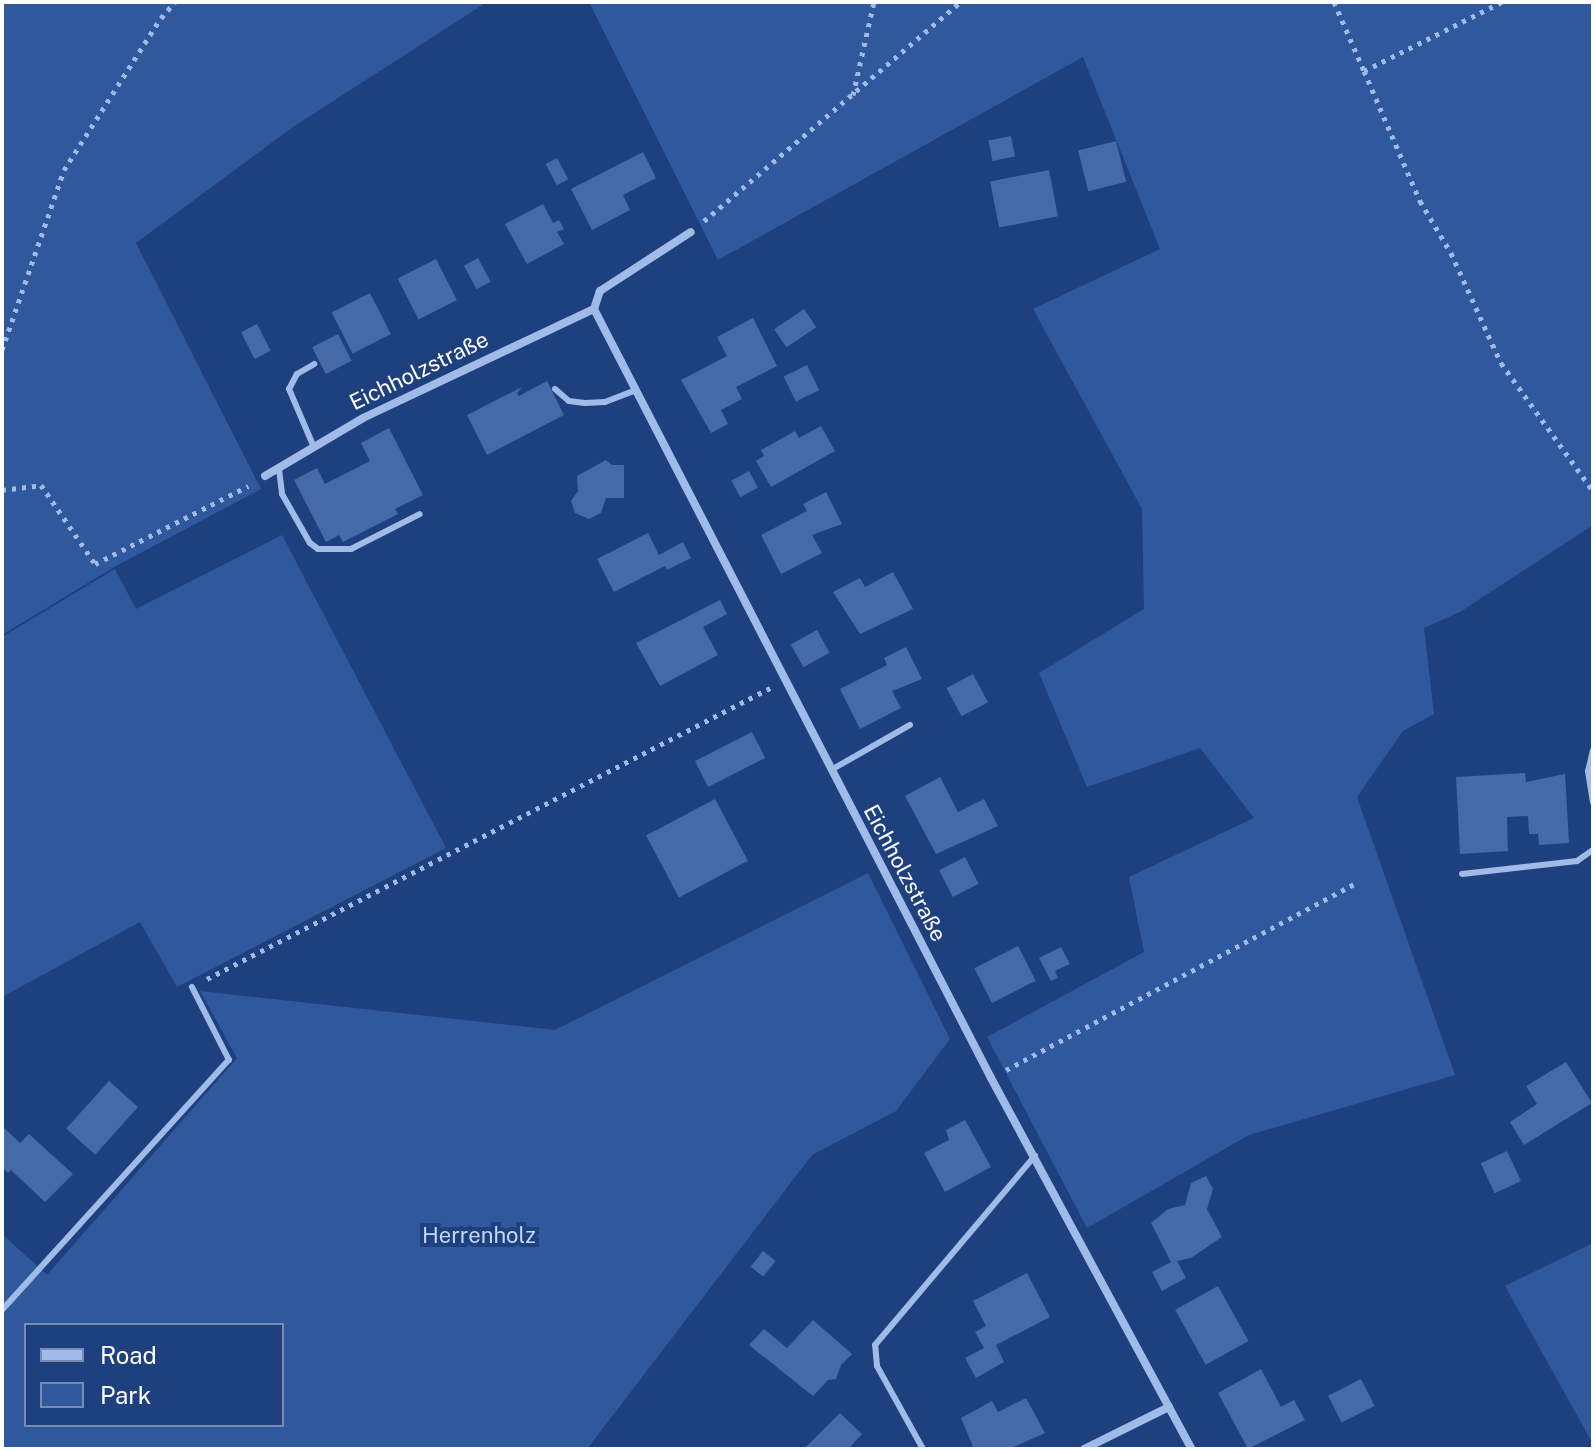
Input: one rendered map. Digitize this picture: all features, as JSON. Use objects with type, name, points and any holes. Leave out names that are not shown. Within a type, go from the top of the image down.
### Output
[{"type":"street","name":"Eichholzstraße","points":[[691,232],[600,291],[594,309],[991,1078],[1192,1449]]},
{"type":"street","name":"Eichholzstraße","points":[[265,476],[313,445],[451,374],[594,309]]},
{"type":"street","points":[[1084,1449],[1169,1407]]},
{"type":"lane","points":[[313,445],[289,389],[297,374],[314,364]]},
{"type":"lane","points":[[555,389],[569,401],[585,403],[605,402],[636,390]]},
{"type":"lane","points":[[279,469],[282,494],[310,543],[318,549],[351,549],[420,514]]},
{"type":"lane","points":[[831,770],[910,725]]},
{"type":"lane","points":[[1593,750],[1588,771],[1593,803]]},
{"type":"lane","points":[[1462,874],[1577,861],[1593,850]]},
{"type":"lane","points":[[2,1310],[229,1060],[192,987]]},
{"type":"lane","points":[[923,1449],[877,1366],[875,1345],[1035,1156]]},
{"type":"path","points":[[2,350],[64,170],[161,18],[175,2]]},
{"type":"path","points":[[853,96],[874,2]]},
{"type":"path","points":[[691,232],[960,2]]},
{"type":"path","points":[[1334,2],[1420,201],[1451,253],[1501,363],[1593,491]]},
{"type":"path","points":[[1364,71],[1502,2]]},
{"type":"path","points":[[2,490],[41,485],[95,564],[265,476]]},
{"type":"path","points":[[192,987],[785,681]]},
{"type":"path","points":[[991,1078],[1356,883]]},
{"type":"green space","points":[[2,2],[487,2],[293,127],[136,243],[261,489],[114,567],[2,635]]},
{"type":"green space","points":[[589,2],[1593,2],[1593,525],[1460,612],[1424,628],[1434,714],[1403,731],[1357,797],[1455,1075],[1249,1135],[1087,1228],[987,1037],[1144,952],[1129,877],[1254,818],[1200,748],[1087,787],[1039,673],[1144,609],[1142,509],[1033,309],[1160,249],[1083,57],[718,260]]},
{"type":"green space","points":[[282,535],[446,848],[177,987],[140,922],[2,997],[2,637],[115,569],[136,609]]},
{"type":"green space","name":"Herrenholz","points":[[868,873],[950,1039],[896,1111],[812,1155],[587,1449],[2,1449],[2,1234],[47,1275],[237,1058],[200,991],[555,1030]]},
{"type":"green space","points":[[1593,1243],[1593,1444],[1505,1286]]},
{"type":"building","points":[[1011,136],[1015,157],[992,161],[988,140]]},
{"type":"building","points":[[1116,141],[1126,182],[1088,191],[1078,150]]},
{"type":"building","points":[[643,152],[656,178],[623,195],[630,210],[592,230],[571,189]]},
{"type":"building","points":[[557,158],[568,179],[557,185],[546,164]]},
{"type":"building","points":[[1049,170],[1058,216],[999,228],[990,181]]},
{"type":"building","points":[[543,204],[553,223],[559,220],[564,229],[557,232],[564,244],[527,264],[505,224]]},
{"type":"building","points":[[478,258],[491,282],[477,289],[464,266]]},
{"type":"building","points":[[436,259],[457,300],[419,320],[398,279]]},
{"type":"building","points":[[370,293],[391,334],[353,354],[332,313]]},
{"type":"building","points":[[804,309],[816,327],[786,347],[774,329]]},
{"type":"building","points":[[753,318],[777,366],[736,387],[742,399],[721,410],[728,424],[711,433],[681,380],[727,356],[717,337]]},
{"type":"building","points":[[257,324],[271,351],[255,359],[241,332]]},
{"type":"building","points":[[338,334],[352,361],[326,374],[312,347]]},
{"type":"building","points":[[807,365],[819,390],[796,402],[784,376]]},
{"type":"building","points":[[547,381],[564,415],[487,455],[467,415],[522,387],[517,393],[519,396]]},
{"type":"building","points":[[821,426],[835,451],[771,487],[756,461],[764,456],[761,450],[795,431],[799,438]]},
{"type":"building","points":[[389,428],[423,495],[395,509],[398,514],[343,542],[339,535],[326,542],[294,480],[317,468],[325,484],[370,461],[361,443]]},
{"type":"building","points":[[606,460],[612,465],[624,465],[624,498],[606,498],[601,513],[589,519],[575,513],[571,501],[578,491],[577,476]]},
{"type":"building","points":[[749,471],[758,488],[740,497],[731,480]]},
{"type":"building","points":[[826,492],[842,524],[812,535],[822,553],[781,574],[761,535],[807,511],[803,504]]},
{"type":"building","points":[[648,533],[659,555],[683,542],[691,558],[667,570],[665,566],[614,592],[597,559]]},
{"type":"building","points":[[893,572],[913,609],[860,634],[833,592],[860,578],[865,587]]},
{"type":"building","points":[[720,600],[727,614],[703,627],[718,655],[660,686],[636,643]]},
{"type":"building","points":[[817,630],[830,653],[803,667],[791,645]]},
{"type":"building","points":[[906,647],[922,679],[892,691],[901,708],[860,729],[840,689],[887,665],[884,658]]},
{"type":"building","points":[[973,674],[988,702],[962,716],[947,688]]},
{"type":"building","points":[[752,732],[765,758],[708,787],[695,761]]},
{"type":"building","points":[[1525,773],[1526,782],[1565,774],[1569,843],[1539,845],[1538,834],[1529,834],[1528,816],[1507,817],[1508,851],[1460,854],[1456,777]]},
{"type":"building","points":[[940,777],[958,812],[984,799],[998,826],[936,854],[905,796]]},
{"type":"building","points":[[715,799],[748,861],[679,897],[646,836]]},
{"type":"building","points":[[965,857],[979,884],[953,897],[939,870]]},
{"type":"building","points":[[1018,946],[1036,981],[992,1003],[974,968]]},
{"type":"building","points":[[1061,947],[1070,964],[1055,971],[1058,978],[1051,981],[1039,958]]},
{"type":"building","points":[[1566,1062],[1592,1103],[1524,1145],[1510,1122],[1537,1104],[1526,1086]]},
{"type":"building","points":[[109,1081],[138,1107],[95,1155],[66,1129]]},
{"type":"building","points":[[965,1120],[991,1167],[945,1192],[924,1153],[949,1140],[946,1130]]},
{"type":"building","points":[[2,1126],[20,1143],[29,1134],[73,1174],[45,1202],[11,1170],[8,1173],[2,1167]]},
{"type":"building","points":[[1507,1151],[1521,1181],[1495,1193],[1481,1163]]},
{"type":"building","points":[[1206,1176],[1213,1189],[1207,1209],[1222,1237],[1191,1258],[1177,1261],[1186,1278],[1162,1291],[1152,1272],[1171,1262],[1151,1223],[1168,1209],[1185,1205],[1191,1183]]},
{"type":"building","points":[[763,1251],[776,1261],[763,1277],[751,1267]]},
{"type":"building","points":[[1027,1273],[1050,1317],[996,1345],[1004,1362],[976,1378],[965,1358],[984,1348],[975,1332],[986,1326],[973,1301]]},
{"type":"building","points":[[1218,1286],[1249,1341],[1206,1365],[1175,1310]]},
{"type":"building","points":[[813,1320],[852,1354],[841,1365],[836,1379],[828,1380],[813,1396],[749,1345],[764,1329],[787,1348]]},
{"type":"building","points":[[1261,1369],[1281,1407],[1294,1400],[1305,1420],[1248,1449],[1218,1393]]},
{"type":"building","points":[[1361,1379],[1375,1406],[1342,1423],[1328,1396]]},
{"type":"building","points":[[1026,1398],[1045,1433],[1009,1449],[974,1449],[961,1418],[992,1401],[998,1412]]},
{"type":"building","points":[[840,1413],[862,1434],[848,1449],[804,1449]]}]
